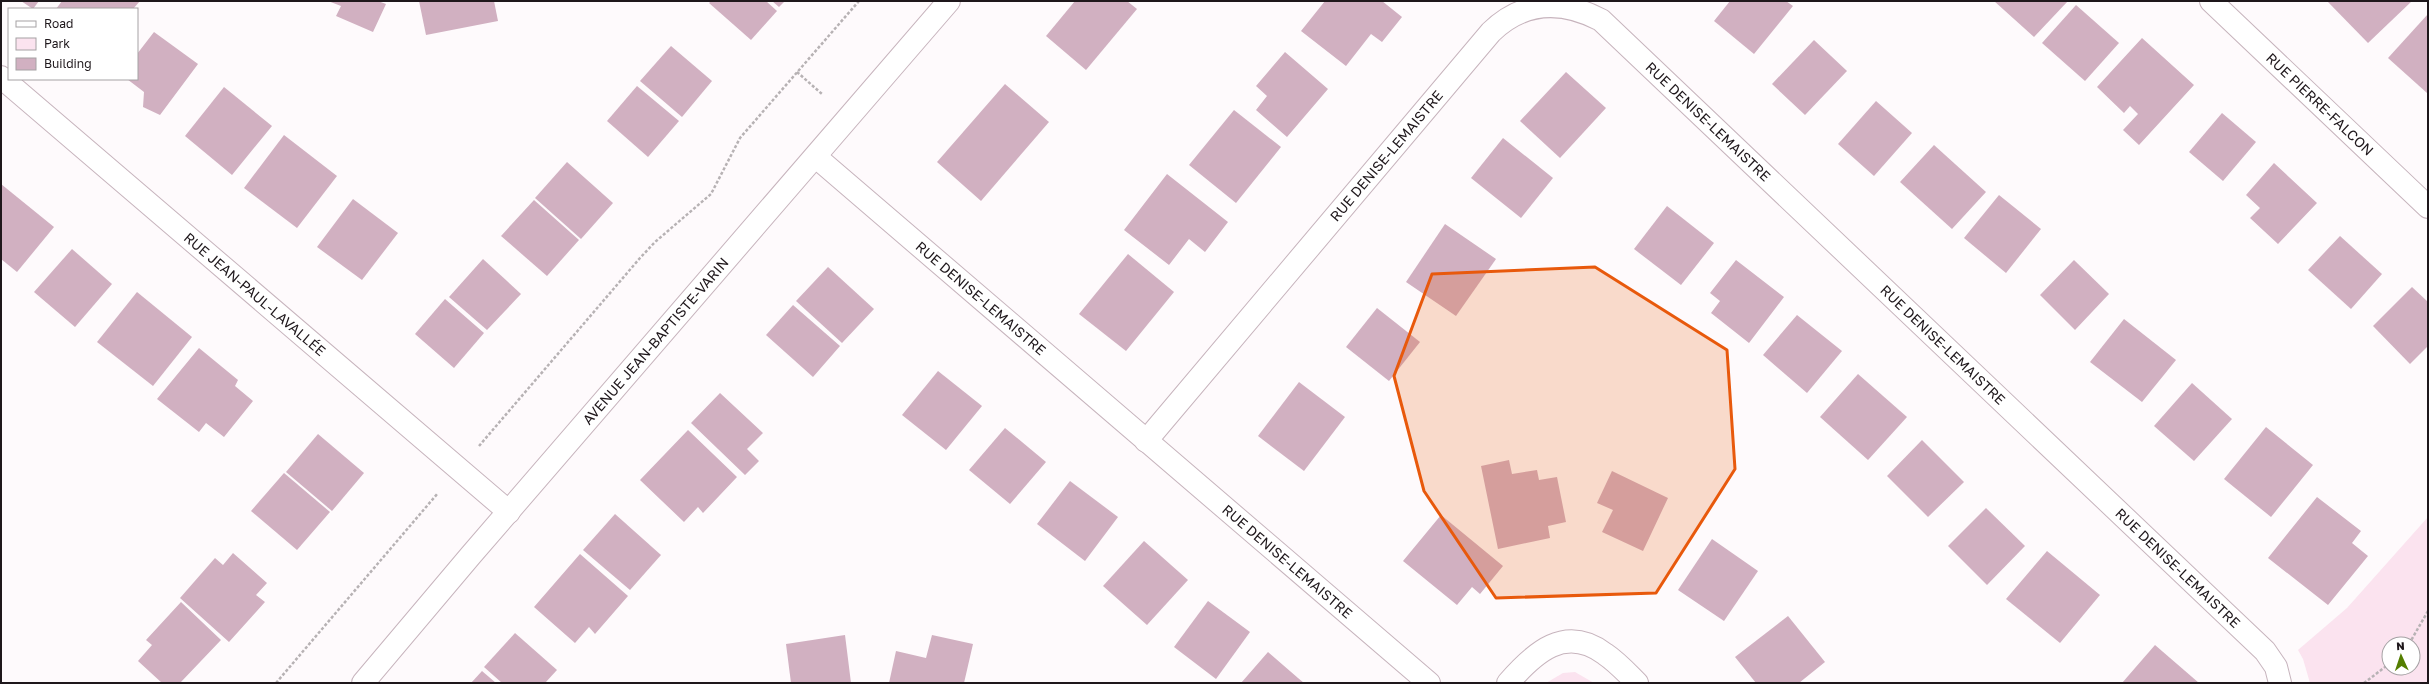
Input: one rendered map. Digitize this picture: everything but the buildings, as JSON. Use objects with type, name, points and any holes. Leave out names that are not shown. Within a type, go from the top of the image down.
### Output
[{"type":"street","name":"AVENUE JEAN-BAPTISTE-VARIN","points":[[363,683],[949,1]]},
{"type":"street","name":"RUE PIERRE-FALCON","points":[[2211,1],[2428,207]]},
{"type":"street","name":"RUE DENISE-LEMAISTRE","points":[[1146,441],[1492,32],[1506,18],[1523,10],[1544,4],[1566,4],[1586,9],[1601,20],[2242,629],[2265,651],[2276,667],[2280,683]]},
{"type":"street","name":"RUE JEAN-PAUL-LAVALLÉE","points":[[1,77],[509,512]]},
{"type":"street","name":"RUE DENISE-LEMAISTRE","points":[[816,157],[1429,683]]},
{"type":"street","points":[[1508,683],[1536,653],[1563,642],[1586,644],[1605,654],[1637,683]]},
{"type":"path","points":[[477,447],[640,258],[655,242],[711,194],[740,138],[859,1]]},
{"type":"path","points":[[797,72],[822,94]]},
{"type":"path","points":[[276,683],[438,492]]},
{"type":"path","points":[[2414,636],[2428,611]]},
{"type":"path","points":[[2364,683],[2381,670]]},
{"type":"highlighted area","points":[[1595,267],[1727,350],[1735,469],[1656,593],[1496,598],[1424,491],[1394,376],[1432,274]]},
{"type":"green space","points":[[2428,517],[2428,683],[2310,683],[2303,659],[2298,650],[2347,608]]},
{"type":"green space","points":[[1575,672],[1594,683],[1546,683],[1563,673]]}]
